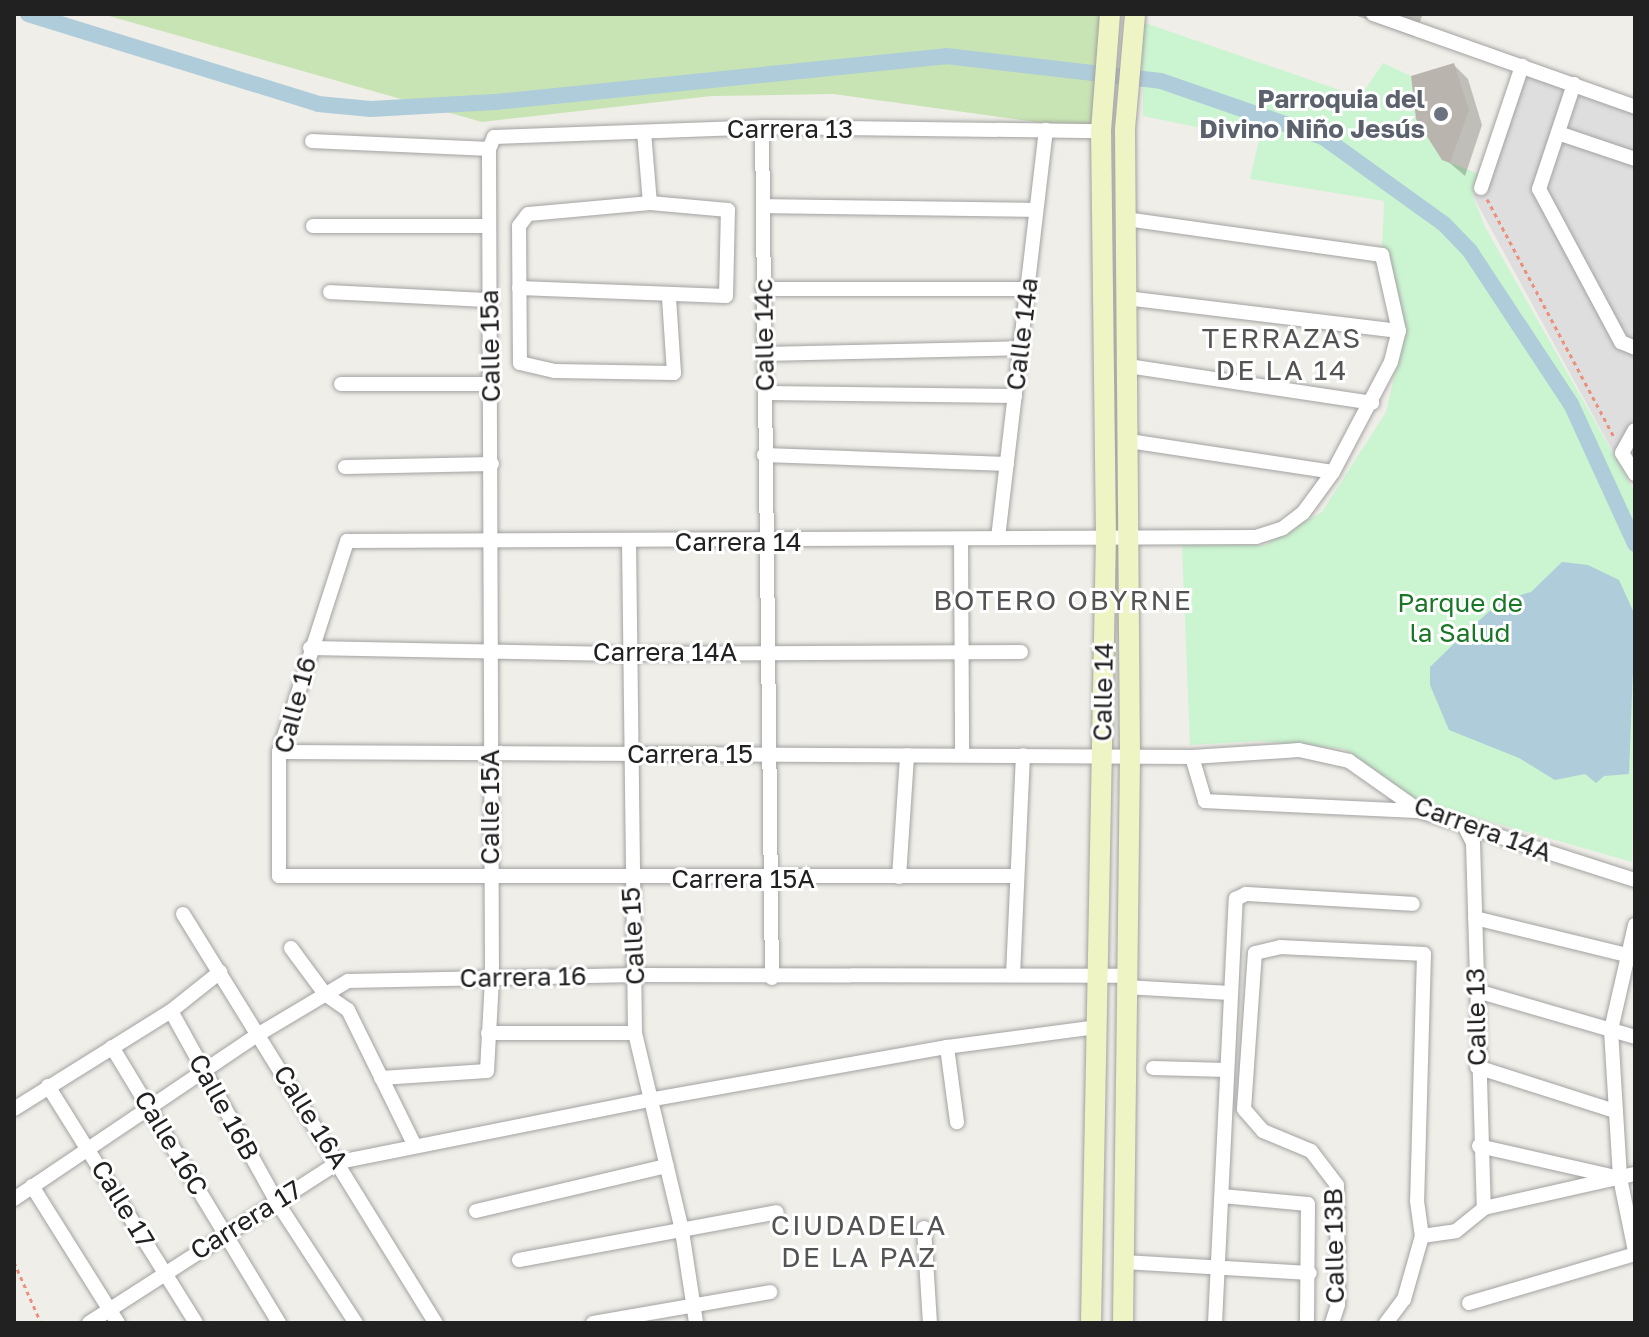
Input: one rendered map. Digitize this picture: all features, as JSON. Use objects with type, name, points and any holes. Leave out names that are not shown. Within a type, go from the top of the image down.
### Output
[{"type":"main road","name":"Calle 14","points":[[1091,1323],[1106,538],[1101,131],[1110,14]]},
{"type":"main road","name":"Calle 14","points":[[1123,1323],[1130,755],[1126,298],[1128,90],[1135,14]]},
{"type":"street","points":[[1373,14],[1401,19],[1635,107]]},
{"type":"street","points":[[1481,188],[1522,66]]},
{"type":"street","points":[[1574,84],[1539,189],[1621,342],[1635,348]]},
{"type":"street","name":"Carrera 13","points":[[489,149],[494,137],[509,134],[762,127],[1101,131]]},
{"type":"street","name":"Calle 14c","points":[[762,127],[765,542]]},
{"type":"street","name":"Calle 14a","points":[[998,538],[1046,130]]},
{"type":"street","points":[[644,132],[650,203]]},
{"type":"street","points":[[1558,133],[1635,159]]},
{"type":"street","points":[[312,141],[489,149]]},
{"type":"street","name":"Calle 15a","points":[[489,149],[493,543]]},
{"type":"street","points":[[519,288],[669,297],[726,296],[728,210],[650,203],[528,214],[519,226],[519,288],[520,363],[555,371],[674,373],[669,297]]},
{"type":"street","points":[[763,206],[1036,210]]},
{"type":"street","points":[[1126,298],[1399,331],[1382,255],[1127,219]]},
{"type":"street","points":[[313,226],[488,226]]},
{"type":"street","points":[[763,289],[1027,289]]},
{"type":"street","points":[[330,292],[489,300]]},
{"type":"street","name":"Carrera 14","points":[[347,541],[765,542],[1128,538],[1269,532],[1303,513],[1333,472],[1372,403],[1399,331]]},
{"type":"street","points":[[764,354],[1020,348]]},
{"type":"street","points":[[1128,366],[1372,403]]},
{"type":"street","points":[[341,384],[491,384]]},
{"type":"street","points":[[765,393],[1015,396]]},
{"type":"street","points":[[1635,430],[1629,456],[1635,474]]},
{"type":"street","points":[[1129,441],[1333,472]]},
{"type":"street","points":[[764,455],[1007,464]]},
{"type":"street","points":[[345,467],[492,464]]},
{"type":"street","points":[[961,539],[962,755]]},
{"type":"street","name":"Calle 16","points":[[279,876],[279,752],[347,541]]},
{"type":"street","name":"Calle 15","points":[[629,541],[631,880],[637,975],[635,1033],[682,1231],[696,1323]]},
{"type":"street","points":[[765,542],[772,978]]},
{"type":"street","name":"Calle 15A","points":[[381,1078],[487,1071],[492,978],[490,753],[493,543]]},
{"type":"street","name":"Carrera 14A","points":[[310,648],[630,654],[1021,652]]},
{"type":"street","name":"Carrera 15","points":[[279,752],[1102,755]]},
{"type":"street","name":"Carrera 14A","points":[[1102,755],[1192,757],[1326,753],[1349,761],[1420,811],[1635,880]]},
{"type":"street","points":[[899,877],[907,755]]},
{"type":"street","points":[[1013,975],[1015,876],[1023,755]]},
{"type":"street","points":[[1192,757],[1205,801],[1382,812],[1420,811]]},
{"type":"street","points":[[1382,812],[1389,789]]},
{"type":"street","name":"Calle 13","points":[[1465,827],[1473,843],[1479,1146],[1484,1208]]},
{"type":"street","name":"Carrera 15A","points":[[279,876],[631,880],[1015,876]]},
{"type":"street","points":[[1215,1323],[1236,899],[1246,894],[1413,904]]},
{"type":"street","name":"Calle 16A","points":[[183,914],[436,1323]]},
{"type":"street","points":[[1475,918],[1631,955]]},
{"type":"street","points":[[1469,1303],[1635,1253],[1620,1178],[1611,1030],[1631,955],[1635,925]]},
{"type":"street","name":"Calle 13B","points":[[1332,1323],[1338,1304],[1337,1185],[1311,1151],[1263,1131],[1244,1109],[1249,977],[1255,953],[1281,947],[1424,954],[1417,1201],[1422,1236]]},
{"type":"street","points":[[291,948],[325,994],[348,1010],[414,1144]]},
{"type":"street","points":[[14,1109],[171,1011],[220,972]]},
{"type":"street","name":"Carrera 16","points":[[14,1199],[259,1034],[348,981],[637,975],[772,978],[1098,975],[1230,993]]},
{"type":"street","points":[[1477,991],[1635,1037]]},
{"type":"street","name":"Calle 16B","points":[[171,1011],[277,1202],[356,1323]]},
{"type":"street","name":"Carrera 17","points":[[89,1323],[163,1271],[339,1162],[414,1144],[649,1100],[947,1047],[1097,1027]]},
{"type":"street","points":[[488,1033],[635,1033]]},
{"type":"street","name":"Calle 16C","points":[[112,1047],[279,1323]]},
{"type":"street","points":[[947,1047],[957,1122]]},
{"type":"street","points":[[1477,1067],[1615,1111]]},
{"type":"street","points":[[1153,1068],[1227,1070]]},
{"type":"street","name":"Calle 17","points":[[48,1086],[196,1323]]},
{"type":"street","points":[[1479,1146],[1620,1178]]},
{"type":"street","points":[[476,1211],[667,1166]]},
{"type":"street","points":[[1386,1323],[1404,1299],[1422,1236],[1456,1231],[1484,1208],[1635,1174]]},
{"type":"street","points":[[32,1186],[118,1323]]},
{"type":"street","points":[[1222,1196],[1308,1204],[1310,1273],[1307,1323]]},
{"type":"street","points":[[519,1260],[777,1212]]},
{"type":"street","points":[[924,1228],[930,1323]]},
{"type":"street","name":"Calle 13B","points":[[1124,1262],[1310,1273]]},
{"type":"street","points":[[593,1323],[770,1292]]},
{"type":"path","points":[[1481,188],[1629,456]]},
{"type":"path","points":[[14,1262],[41,1323]]},
{"type":"shaded area","points":[[1520,75],[1635,110],[1635,472],[1622,454],[1618,461],[1473,196]]},
{"type":"green space","points":[[102,14],[1110,14],[1101,131],[833,94],[712,96],[482,122]]},
{"type":"green space","name":"Parque de la Salud","points":[[1142,22],[1360,97],[1383,63],[1411,76],[1416,119],[1442,159],[1481,175],[1473,196],[1485,227],[1635,492],[1632,862],[1419,801],[1344,749],[1259,741],[1190,745],[1182,545],[1265,545],[1322,512],[1386,412],[1405,331],[1382,250],[1384,201],[1250,179],[1259,140],[1143,116]]},
{"type":"water","points":[[1562,562],[1588,565],[1619,580],[1635,615],[1629,774],[1604,776],[1596,783],[1585,774],[1555,780],[1519,758],[1449,730],[1430,685],[1430,667],[1465,633],[1501,601],[1531,592]]},
{"type":"building","name":"Parroquia del Divino Niño Jesús","points":[[1454,63],[1469,110],[1450,163],[1442,160],[1416,119],[1411,76]]},
{"type":"waterway","points":[[28,14],[318,104],[371,109],[495,102],[946,56],[1161,81],[1323,137],[1444,224],[1470,251],[1571,404],[1635,544]]},
{"type":"place","name":"Parroquia del Divino Niño Jesús","points":[[1441,114]]},
{"type":"district","name":"TERRAZAS DE LA 14","points":[[1282,354]]},
{"type":"district","name":"BOTERO OBYRNE","points":[[1063,600]]},
{"type":"district","name":"CIUDADELA DE LA PAZ","points":[[859,1241]]}]
